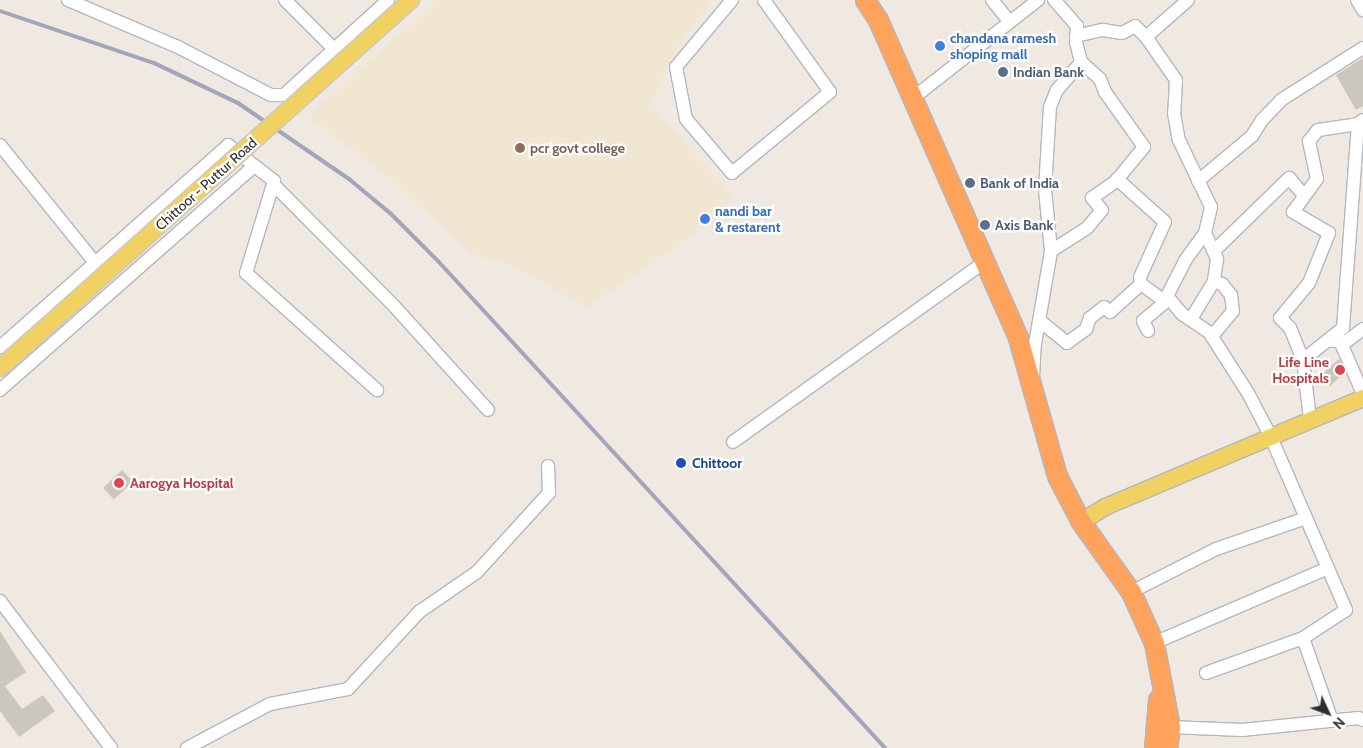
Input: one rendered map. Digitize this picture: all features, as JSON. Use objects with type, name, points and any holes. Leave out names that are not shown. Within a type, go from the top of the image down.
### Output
[{"type":"highway","points":[[865,0],[878,20],[1018,338],[1033,383],[1057,476],[1081,522],[1131,592],[1154,644],[1170,727],[1167,748]]},
{"type":"highway","points":[[1154,748],[1160,682]]},
{"type":"main road","name":"Chittoor - Puttur Road","points":[[0,368],[411,0]]},
{"type":"main road","points":[[1081,522],[1105,507],[1363,396]]},
{"type":"street","points":[[68,0],[176,46],[271,95],[284,95],[388,0]]},
{"type":"street","points":[[285,0],[335,50]]},
{"type":"street","points":[[732,0],[676,67],[686,119],[732,173],[830,92],[764,0]]},
{"type":"street","points":[[992,0],[1010,22]]},
{"type":"street","points":[[912,98],[1038,0]]},
{"type":"street","points":[[1051,251],[1087,228],[1102,210],[1092,198],[1117,179],[1144,147],[1105,92],[1100,79],[1081,62],[1076,36],[1077,26],[1054,0]]},
{"type":"street","points":[[1146,37],[1188,0]]},
{"type":"street","points":[[1357,0],[1363,10]]},
{"type":"street","points":[[1076,36],[1104,30],[1122,33],[1135,26],[1146,37],[1176,80],[1174,114],[1179,140],[1211,207],[1205,233],[1185,260],[1166,298],[1143,321],[1148,331]]},
{"type":"street","points":[[1198,181],[1252,136],[1262,120],[1281,100],[1363,48]]},
{"type":"street","points":[[1033,383],[1051,251],[1044,190],[1050,107],[1057,90],[1081,62]]},
{"type":"street","points":[[1303,360],[1333,341],[1343,328],[1360,122],[1318,130],[1309,141],[1317,179],[1293,212],[1329,233],[1309,283],[1280,318],[1290,328],[1303,360],[1310,419]]},
{"type":"street","points":[[0,145],[96,264]]},
{"type":"street","points":[[0,347],[96,264],[228,145],[253,167],[274,181],[274,185],[394,306],[488,410]]},
{"type":"street","points":[[0,390],[253,167]]},
{"type":"street","points":[[1214,251],[1289,178],[1304,195]]},
{"type":"street","points":[[1117,179],[1165,222],[1140,277],[1141,284]]},
{"type":"street","points":[[274,181],[246,273],[377,390]]},
{"type":"street","points":[[1191,320],[1214,281],[1217,259],[1205,233]]},
{"type":"street","points":[[733,442],[984,262]]},
{"type":"street","points":[[1212,336],[1233,310],[1231,295],[1214,281]]},
{"type":"street","points":[[1141,284],[1166,298],[1212,336],[1226,354],[1270,435],[1346,610],[1303,638],[1206,673]]},
{"type":"street","points":[[1040,321],[1067,343],[1086,329],[1090,318],[1104,306],[1110,312],[1141,284]]},
{"type":"street","points":[[1333,341],[1347,341],[1363,329]]},
{"type":"street","points":[[1333,341],[1363,396]]},
{"type":"street","points":[[187,748],[270,704],[348,689],[419,612],[477,572],[549,493],[548,466]]},
{"type":"street","points":[[1131,592],[1216,549],[1306,518]]},
{"type":"street","points":[[1154,644],[1328,568]]},
{"type":"street","points":[[0,601],[110,748]]},
{"type":"street","points":[[1303,638],[1332,721]]},
{"type":"street","points":[[1170,727],[1242,730],[1358,718],[1363,720]]},
{"type":"shaded area","name":"pcr govt college","points":[[438,0],[713,0],[677,48],[651,104],[734,198],[706,226],[588,307],[509,265],[472,254],[392,180],[308,116]]},
{"type":"building","points":[[1363,58],[1363,106],[1356,110],[1336,75]]},
{"type":"building","points":[[1339,359],[1345,372],[1330,386],[1321,375]]},
{"type":"building","points":[[122,470],[133,482],[114,499],[103,488]]},
{"type":"building","points":[[0,631],[26,672],[5,686],[22,709],[43,695],[55,711],[19,737],[0,711]]},
{"type":"railway","points":[[0,11],[154,63],[238,103],[349,179],[390,213],[438,261],[885,748]]},
{"type":"place","name":"chandana ramesh shoping mall","points":[[940,46]]},
{"type":"place","name":"Indian Bank","points":[[1003,72]]},
{"type":"place","name":"pcr govt college","points":[[520,148]]},
{"type":"place","name":"Bank of India","points":[[970,183]]},
{"type":"place","name":"nandi bar & restarent","points":[[705,219]]},
{"type":"place","name":"Axis Bank","points":[[985,225]]},
{"type":"place","name":"Life Line Hospitals","points":[[1340,370]]},
{"type":"place","name":"Chittoor","points":[[681,463]]},
{"type":"place","name":"Aarogya Hospital","points":[[119,483]]}]
